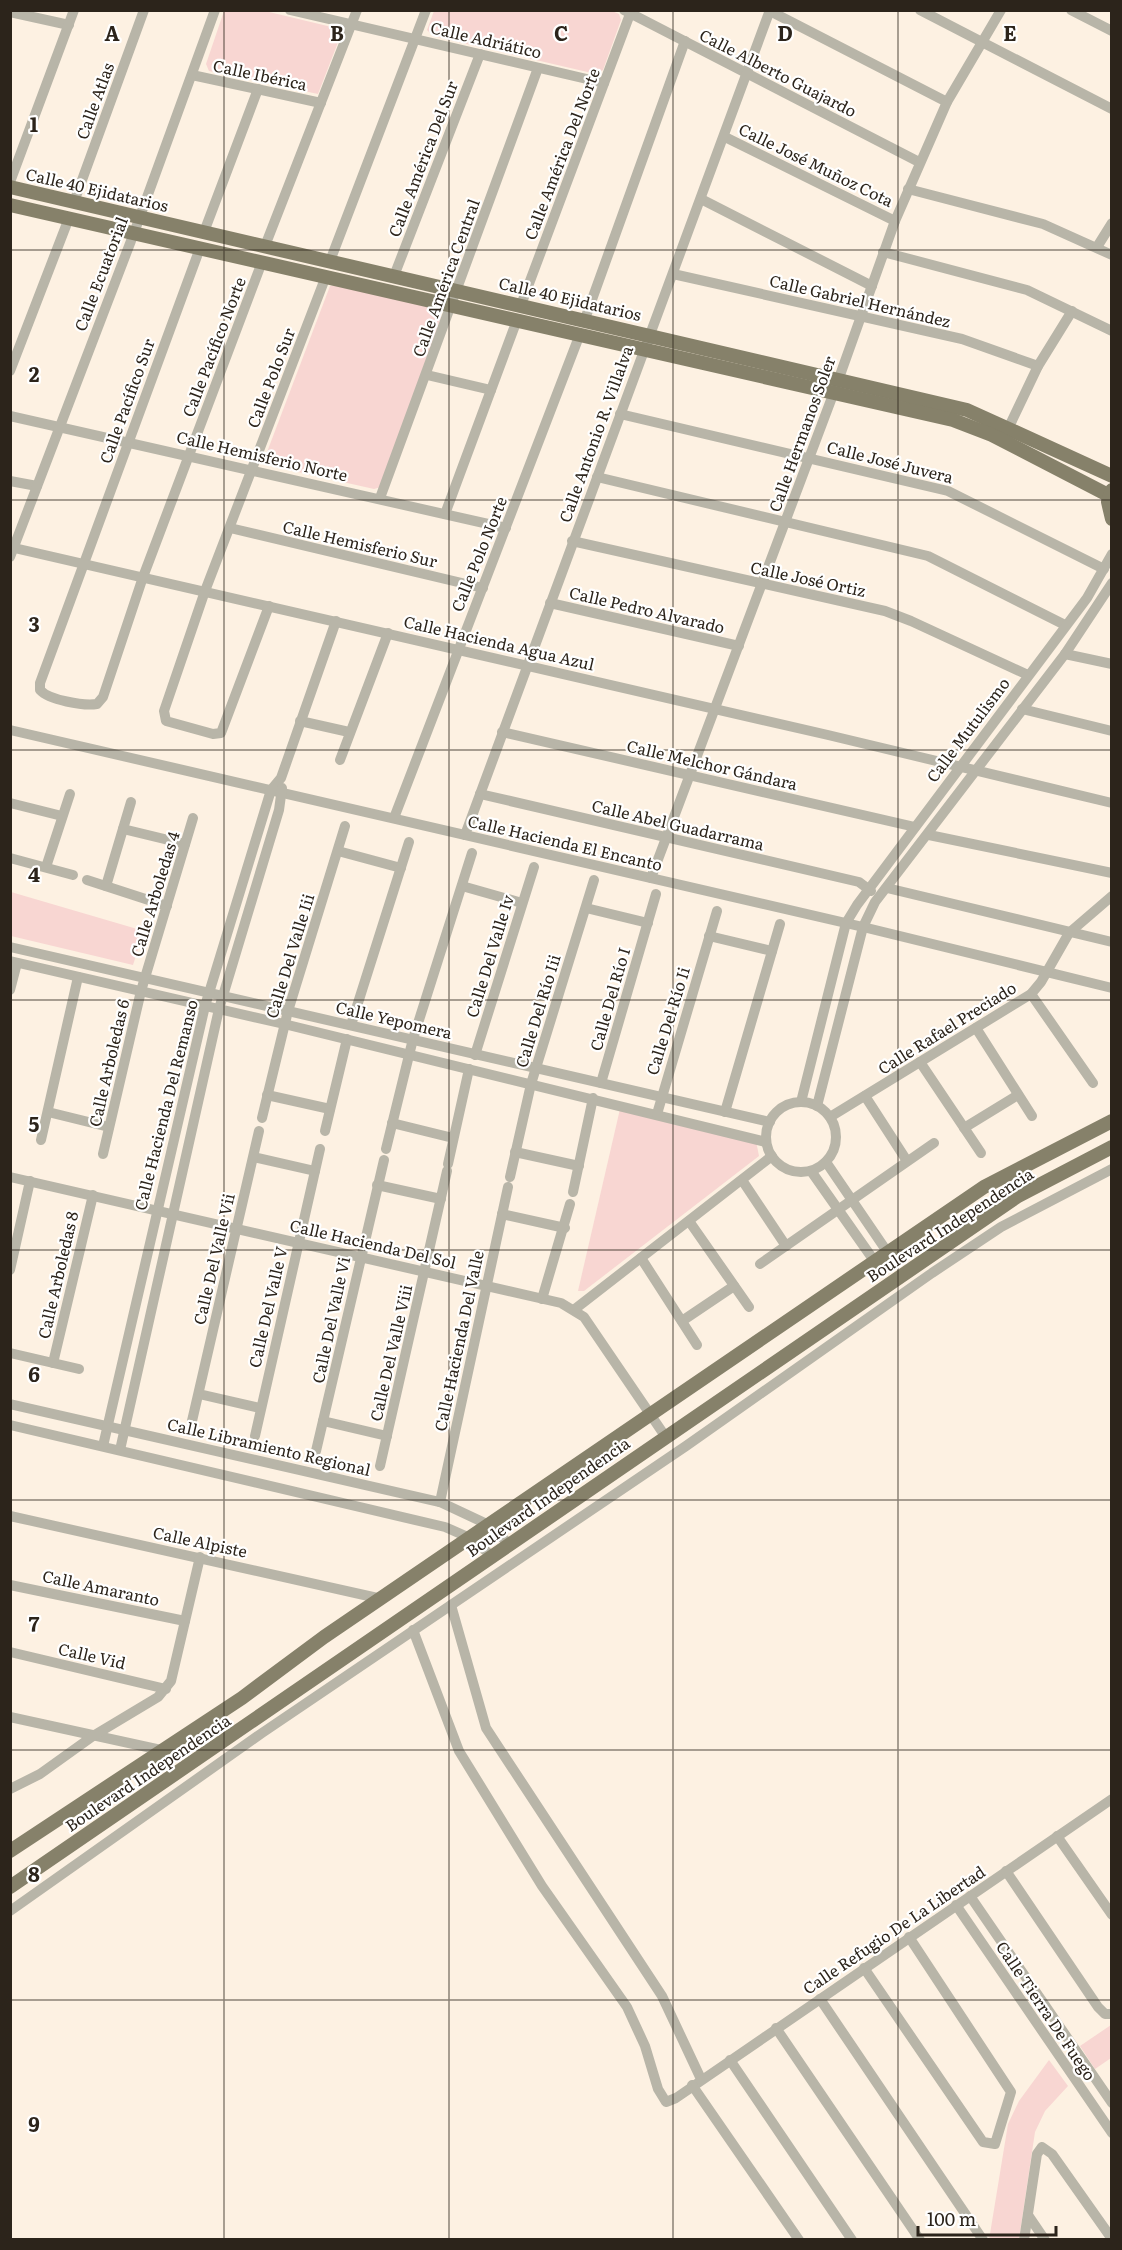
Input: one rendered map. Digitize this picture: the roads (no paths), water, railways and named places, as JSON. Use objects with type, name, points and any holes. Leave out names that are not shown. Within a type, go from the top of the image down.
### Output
[{"type":"main road","name":"Calle 40 Ejidatarios","points":[[10,187],[650,335],[836,386],[970,425],[1044,463],[1111,493]]},
{"type":"main road","name":"Calle 40 Ejidatarios","points":[[10,205],[644,349],[967,410],[1050,450],[1112,476]]},
{"type":"main road","points":[[1044,463],[1050,450]]},
{"type":"main road","points":[[1111,493],[1108,509],[1112,519]]},
{"type":"main road","name":"Boulevard Independencia","points":[[10,1851],[242,1698],[324,1637],[652,1416],[984,1187],[1112,1121]]},
{"type":"main road","name":"Boulevard Independencia","points":[[10,1887],[1018,1196],[1112,1147]]},
{"type":"street","points":[[10,182],[74,10]]},
{"type":"street","name":"Calle Atlas","points":[[74,202],[144,10]]},
{"type":"street","name":"Calle Ecuatorial","points":[[12,551],[134,233],[215,10]]},
{"type":"street","name":"Calle Adriático","points":[[290,10],[604,83]]},
{"type":"street","points":[[265,246],[357,10]]},
{"type":"street","points":[[330,261],[426,10]]},
{"type":"street","points":[[920,10],[1112,109]]},
{"type":"street","name":"Calle Hermanos Soler","points":[[651,878],[786,522],[895,221],[947,102],[1001,10]]},
{"type":"street","points":[[1071,10],[1112,31]]},
{"type":"street","points":[[770,11],[947,102]]},
{"type":"street","name":"Calle Antonio R. Villalva","points":[[465,835],[526,665],[725,137],[770,11]]},
{"type":"street","points":[[10,12],[69,25]]},
{"type":"street","name":"Calle Alberto Guajardo","points":[[627,12],[919,162]]},
{"type":"street","name":"Calle América Del Norte","points":[[521,305],[604,83],[627,12]]},
{"type":"street","points":[[585,320],[685,41]]},
{"type":"street","name":"Calle América Del Sur","points":[[394,276],[480,54]]},
{"type":"street","name":"Calle América Central","points":[[380,498],[538,68]]},
{"type":"street","name":"Calle Ibérica","points":[[192,75],[321,104]]},
{"type":"street","points":[[204,232],[258,89]]},
{"type":"street","name":"Calle José Muñoz Cota","points":[[725,137],[895,221]]},
{"type":"street","points":[[908,189],[1007,213],[1097,247],[1112,255]]},
{"type":"street","points":[[701,199],[872,286]]},
{"type":"street","points":[[10,371],[69,218]]},
{"type":"street","points":[[1097,247],[1112,223]]},
{"type":"street","name":"Calle Pacífico Sur","points":[[143,578],[103,698],[97,704],[88,705],[45,695],[39,686],[81,563],[200,248]]},
{"type":"street","points":[[883,252],[1027,290],[1112,332]]},
{"type":"street","name":"Calle Pacífico Norte","points":[[143,578],[262,262]]},
{"type":"street","name":"Calle Gabriel Hernández","points":[[673,274],[962,339],[1038,366]]},
{"type":"street","name":"Calle Polo Sur","points":[[269,606],[221,733],[213,734],[166,721],[163,715],[205,591],[326,276]]},
{"type":"street","points":[[1008,429],[1038,366],[1072,311]]},
{"type":"street","points":[[445,514],[517,320]]},
{"type":"street","name":"Calle Polo Norte","points":[[394,818],[457,649],[483,588],[580,334]]},
{"type":"street","points":[[427,375],[491,390]]},
{"type":"street","name":"Calle José Juvera","points":[[620,414],[948,491],[1104,569]]},
{"type":"street","name":"Calle Hemisferio Norte","points":[[10,416],[506,528]]},
{"type":"street","points":[[597,477],[928,556],[1065,625]]},
{"type":"street","points":[[10,481],[37,486]]},
{"type":"street","name":"Calle Hemisferio Sur","points":[[230,528],[483,588]]},
{"type":"street","name":"Calle José Ortiz","points":[[573,541],[900,616],[1028,675]]},
{"type":"street","name":"Calle Hacienda Agua Azul","points":[[12,551],[81,563],[336,621],[715,708],[1112,803]]},
{"type":"street","name":"Calle Mutulismo","points":[[801,1102],[846,923],[869,887],[1087,598],[1112,554]]},
{"type":"street","name":"Calle Mutulismo","points":[[817,1106],[863,927],[875,902],[978,770],[1110,590]]},
{"type":"street","name":"Calle Pedro Alvarado","points":[[549,603],[739,646]]},
{"type":"street","name":"Calle Hacienda Del Remanso","points":[[103,1446],[205,1006],[271,790],[281,778],[336,621]]},
{"type":"street","points":[[340,760],[388,633]]},
{"type":"street","points":[[1065,654],[1112,664]]},
{"type":"street","points":[[1022,709],[1112,731]]},
{"type":"street","points":[[300,721],[349,732]]},
{"type":"street","name":"Calle Hacienda El Encanto","points":[[10,730],[846,923],[1112,988]]},
{"type":"street","name":"Calle Melchor Gándara","points":[[502,732],[915,827]]},
{"type":"street","name":"Calle Hacienda Del Remanso","points":[[120,1450],[219,1009],[283,793],[281,778]]},
{"type":"street","points":[[46,867],[70,794]]},
{"type":"street","name":"Calle Abel Guadarrama","points":[[480,794],[859,882],[869,887]]},
{"type":"street","points":[[106,886],[131,802]]},
{"type":"street","points":[[10,803],[62,816]]},
{"type":"street","name":"Calle Arboledas 4","points":[[145,979],[193,818]]},
{"type":"street","name":"Calle Del Valle Iii","points":[[262,1118],[284,1024],[345,826]]},
{"type":"street","points":[[123,829],[185,844]]},
{"type":"street","points":[[929,834],[1112,873]]},
{"type":"street","points":[[351,1024],[409,842]]},
{"type":"street","points":[[338,851],[401,868]]},
{"type":"street","points":[[469,1069],[453,1138],[392,1123],[413,1039],[472,853]]},
{"type":"street","points":[[10,858],[73,875]]},
{"type":"street","name":"Calle Del Valle Iv","points":[[475,1055],[534,867]]},
{"type":"street","points":[[87,880],[167,906]]},
{"type":"street","name":"Calle Del Río Iii","points":[[509,1182],[531,1084],[594,880]]},
{"type":"street","points":[[462,886],[522,903]]},
{"type":"street","points":[[869,887],[875,902]]},
{"type":"street","points":[[887,888],[1112,942]]},
{"type":"street","name":"Calle Del Río I","points":[[601,1083],[656,894]]},
{"type":"street","name":"Calle Rafael Preciado","points":[[830,1118],[1031,994],[1069,933],[1112,896]]},
{"type":"street","points":[[586,908],[648,923]]},
{"type":"street","name":"Calle Del Río Ii","points":[[657,1114],[717,910]]},
{"type":"street","points":[[725,1112],[780,924]]},
{"type":"street","points":[[709,936],[772,951]]},
{"type":"street","name":"Calle Yepomera","points":[[10,947],[770,1122]]},
{"type":"street","points":[[10,990],[14,962]]},
{"type":"street","name":"Calle Yepomera","points":[[14,962],[347,1039],[766,1142]]},
{"type":"street","points":[[41,1140],[78,977]]},
{"type":"street","name":"Calle Arboledas 6","points":[[103,1154],[145,979]]},
{"type":"street","points":[[1031,994],[1093,1083]]},
{"type":"street","points":[[976,1028],[1032,1116]]},
{"type":"street","points":[[325,1131],[347,1039]]},
{"type":"street","points":[[920,1062],[981,1153]]},
{"type":"street","points":[[267,1095],[330,1109]]},
{"type":"street","points":[[964,1128],[1018,1095]]},
{"type":"street","points":[[865,1096],[907,1161]]},
{"type":"street","points":[[573,1192],[593,1098]]},
{"type":"street","points":[[801,1102],[817,1106],[830,1118],[836,1136],[832,1154],[826,1162],[811,1171],[793,1171],[784,1168],[772,1156],[766,1142],[770,1122],[779,1110],[801,1102]]},
{"type":"street","points":[[48,1112],[109,1127]]},
{"type":"street","name":"Calle Del Valle Vi","points":[[316,1451],[392,1123]]},
{"type":"street","name":"Calle Del Valle Vii","points":[[192,1421],[259,1131]]},
{"type":"street","name":"Calle Del Valle Viii","points":[[380,1466],[425,1273],[453,1138]]},
{"type":"street","points":[[760,1264],[934,1143]]},
{"type":"street","name":"Calle Del Valle V","points":[[255,1437],[320,1149]]},
{"type":"street","points":[[515,1152],[579,1166]]},
{"type":"street","points":[[254,1156],[315,1171]]},
{"type":"street","points":[[665,1436],[591,1326],[575,1309],[772,1156]]},
{"type":"street","points":[[826,1162],[888,1253]]},
{"type":"street","points":[[10,1911],[413,1630],[752,1400],[1001,1227],[1112,1169]]},
{"type":"street","points":[[811,1171],[875,1262]]},
{"type":"street","name":"Calle Hacienda Del Sol","points":[[10,1177],[486,1285],[575,1309]]},
{"type":"street","points":[[741,1180],[786,1246]]},
{"type":"street","points":[[10,1270],[30,1181]]},
{"type":"street","name":"Calle Hacienda Del Valle","points":[[440,1502],[509,1182]]},
{"type":"street","points":[[377,1185],[441,1199]]},
{"type":"street","name":"Calle Arboledas 8","points":[[53,1363],[93,1195]]},
{"type":"street","points":[[543,1299],[570,1204]]},
{"type":"street","points":[[502,1214],[565,1228]]},
{"type":"street","points":[[689,1221],[749,1307]]},
{"type":"street","points":[[641,1258],[697,1345]]},
{"type":"street","points":[[682,1321],[734,1286]]},
{"type":"street","points":[[10,1353],[79,1369]]},
{"type":"street","points":[[742,1384],[752,1400]]},
{"type":"street","points":[[199,1394],[261,1408]]},
{"type":"street","name":"Calle Libramiento Regional","points":[[10,1404],[440,1502],[489,1525],[509,1544]]},
{"type":"street","name":"Calle Del Valle Viii","points":[[323,1421],[387,1436]]},
{"type":"street","points":[[10,1425],[445,1527],[470,1538],[492,1556]]},
{"type":"street","name":"Calle Alpiste","points":[[10,1516],[382,1599]]},
{"type":"street","points":[[10,1789],[40,1774],[93,1736],[145,1706],[166,1689],[175,1670],[200,1557]]},
{"type":"street","name":"Calle Amaranto","points":[[10,1585],[185,1621]]},
{"type":"street","points":[[451,1605],[486,1728],[662,1996],[697,2082],[800,2240]]},
{"type":"street","name":"Calle Refugio De La Libertad","points":[[413,1630],[459,1751],[542,1886],[627,2007],[645,2046],[658,2089],[666,2102],[1057,1836],[1110,1803]]},
{"type":"street","name":"Calle Vid","points":[[10,1652],[166,1689]]},
{"type":"street","points":[[10,1717],[161,1750]]},
{"type":"street","points":[[1057,1836],[1112,1915]]},
{"type":"street","points":[[1006,1871],[1108,2014]]},
{"type":"street","name":"Calle Tierra De Fuego","points":[[970,1896],[1112,2103]]},
{"type":"street","name":"Calle Tierra De Fuego","points":[[956,1905],[1112,2133]]},
{"type":"street","points":[[864,1968],[983,2142],[995,2144],[1011,2092],[909,1937]]},
{"type":"street","points":[[820,1998],[983,2240]]},
{"type":"street","points":[[776,2028],[920,2240]]},
{"type":"street","points":[[1066,2067],[1081,2058]]},
{"type":"street","points":[[730,2060],[852,2240]]},
{"type":"street","points":[[1024,2240],[1037,2154],[1042,2147],[1052,2154],[1112,2239]]},
{"type":"street","points":[[1028,2215],[1045,2240]]}]
